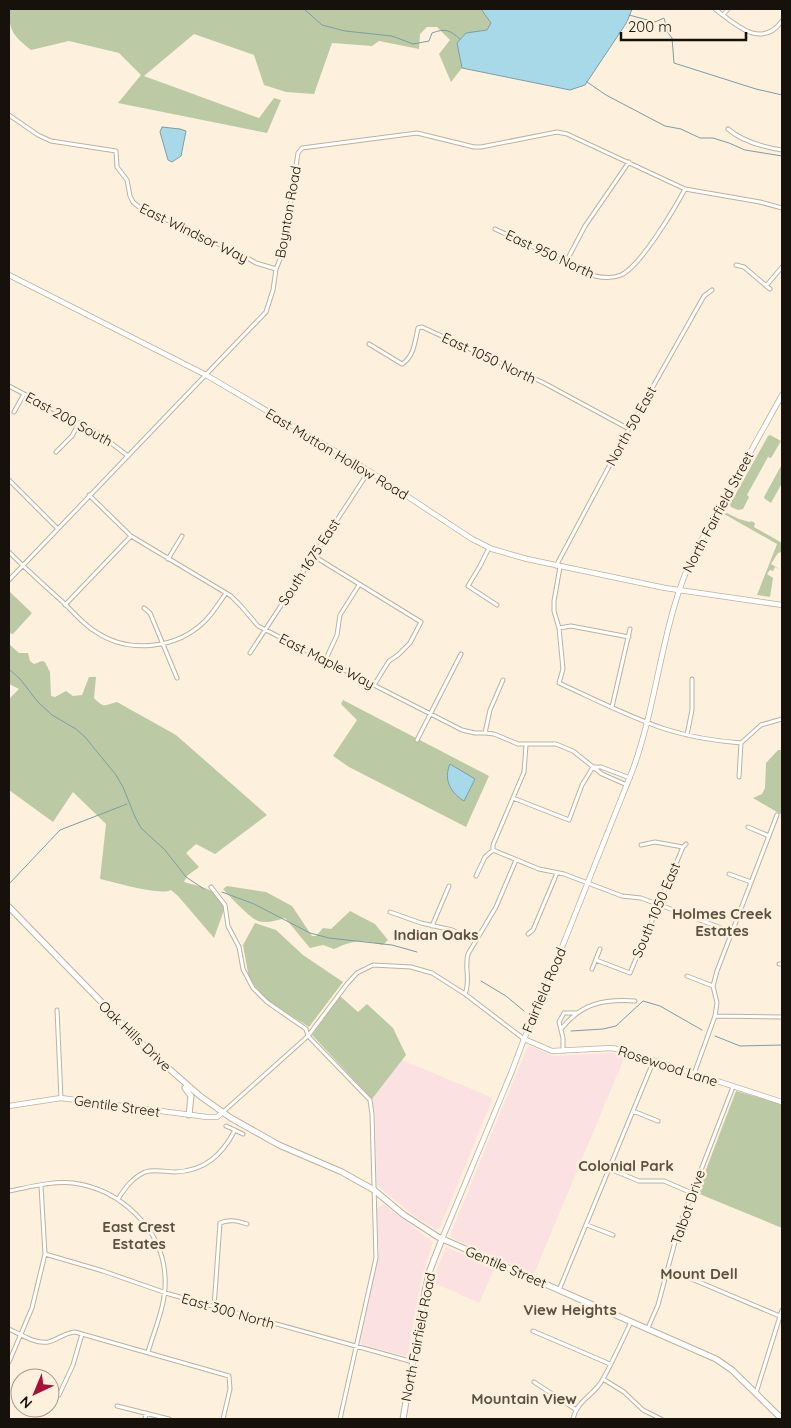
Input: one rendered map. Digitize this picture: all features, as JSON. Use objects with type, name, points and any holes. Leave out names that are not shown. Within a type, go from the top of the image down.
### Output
[{"type":"main road","name":"Oak Hills Drive","points":[[9,907],[105,1008],[166,1067],[223,1112],[279,1145]]},
{"type":"main road","points":[[166,1067],[190,1092],[189,1115]]},
{"type":"main road","name":"Gentile Street","points":[[279,1145],[342,1172],[374,1190],[417,1225],[442,1239],[720,1360],[782,1419]]},
{"type":"main road","name":"Fairfield Road","points":[[436,1256],[442,1239]]},
{"type":"main road","name":"North Fairfield Road","points":[[404,1419],[425,1291],[436,1256]]},
{"type":"street","points":[[716,9],[742,29],[754,34],[764,34],[774,29],[782,21]]},
{"type":"street","points":[[723,15],[728,9]]},
{"type":"street","name":"East Windsor Way","points":[[9,115],[38,135],[51,141],[116,151],[117,167],[127,180],[133,202],[139,208],[256,263],[276,269]]},
{"type":"street","points":[[728,130],[737,137],[754,144],[782,150]]},
{"type":"street","name":"Boynton Road","points":[[9,580],[266,312],[273,290],[276,269],[283,252],[298,152],[302,148],[417,133],[481,147],[557,132],[567,134],[685,189],[760,202],[782,208]]},
{"type":"street","points":[[566,262],[585,226],[629,162]]},
{"type":"street","name":"East 950 North","points":[[495,229],[595,276],[605,278],[622,275],[632,268],[673,210],[685,189]]},
{"type":"street","points":[[736,266],[744,267],[770,289]]},
{"type":"street","points":[[766,286],[782,267]]},
{"type":"street","name":"East Mutton Hollow Road","points":[[9,275],[206,375],[369,471],[472,540],[489,548],[558,566],[679,590],[782,604]]},
{"type":"street","name":"North 50 East","points":[[612,707],[559,683],[563,669],[559,628],[554,610],[558,566],[629,428],[704,296],[712,290]]},
{"type":"street","name":"East 1050 North","points":[[369,344],[402,364],[408,361],[411,356],[418,328],[422,327],[544,383],[629,428]]},
{"type":"street","name":"East 200 South","points":[[9,386],[98,433],[128,456]]},
{"type":"street","points":[[14,412],[24,394]]},
{"type":"street","name":"North Fairfield Street","points":[[647,722],[684,574],[782,395]]},
{"type":"street","points":[[56,452],[72,436],[79,423]]},
{"type":"street","name":"South 1675 East","points":[[250,653],[312,555],[369,471]]},
{"type":"street","points":[[9,480],[57,528]]},
{"type":"street","name":"East Maple Way","points":[[89,495],[131,536],[226,593],[237,601],[258,626],[265,630],[462,730],[475,733],[485,732],[510,742],[526,745],[556,744],[574,752],[593,768],[626,785]]},
{"type":"street","points":[[66,605],[131,536]]},
{"type":"street","points":[[168,559],[182,536]]},
{"type":"street","points":[[489,548],[468,586],[497,605]]},
{"type":"street","points":[[9,552],[80,620],[110,640],[126,645],[147,646],[163,644],[193,631],[205,621],[226,593]]},
{"type":"street","points":[[312,555],[421,622],[410,643],[389,661],[374,685]]},
{"type":"street","points":[[326,660],[338,634],[340,615],[359,585]]},
{"type":"street","points":[[144,608],[150,613],[178,678]]},
{"type":"street","points":[[559,628],[571,626],[629,637]]},
{"type":"street","points":[[630,629],[612,707],[647,722],[687,735],[741,744]]},
{"type":"street","points":[[417,740],[461,654]]},
{"type":"street","points":[[687,735],[692,710],[692,679]]},
{"type":"street","points":[[485,732],[490,710],[503,680]]},
{"type":"street","points":[[739,777],[741,744],[761,725],[782,719]]},
{"type":"street","name":"Fairfield Road","points":[[442,1239],[535,1015],[630,778],[647,722]]},
{"type":"street","points":[[476,876],[485,857],[493,850],[493,845],[524,772],[526,745]]},
{"type":"street","name":"East Maple Way","points":[[593,768],[600,767],[630,778]]},
{"type":"street","points":[[514,798],[569,820],[582,785],[593,768]]},
{"type":"street","points":[[694,1074],[715,1016],[717,1003],[713,986],[717,971],[777,815]]},
{"type":"street","points":[[748,827],[769,836]]},
{"type":"street","name":"South 1050 East","points":[[596,960],[630,973],[684,846],[655,842],[641,845]]},
{"type":"street","points":[[493,850],[539,869],[588,883],[613,893],[641,898],[732,932]]},
{"type":"street","points":[[465,994],[468,988],[466,963],[476,940],[496,907],[516,860]]},
{"type":"street","points":[[528,934],[534,930],[557,873]]},
{"type":"street","points":[[729,874],[751,882]]},
{"type":"street","points":[[432,926],[449,886]]},
{"type":"street","points":[[211,887],[225,905],[228,926],[239,947],[243,969],[253,988],[266,1002],[306,1029],[308,1036],[370,1100],[376,1258],[340,1419]]},
{"type":"street","points":[[390,912],[432,926],[452,930],[476,940]]},
{"type":"street","points":[[592,970],[600,949]]},
{"type":"street","points":[[223,1112],[308,1036],[357,973],[373,965],[411,966],[432,973],[465,994],[524,1039]]},
{"type":"street","points":[[687,976],[713,986]]},
{"type":"street","points":[[562,1028],[569,1019],[589,1005],[606,1001],[635,1001]]},
{"type":"street","points":[[57,1010],[61,1098]]},
{"type":"street","points":[[562,1051],[564,1038],[559,1022],[564,1013],[577,1013]]},
{"type":"street","points":[[715,1016],[782,1018]]},
{"type":"street","name":"Rosewood Lane","points":[[524,1039],[552,1051],[612,1048],[782,1102]]},
{"type":"street","points":[[559,1290],[654,1060]]},
{"type":"street","name":"Talbot Drive","points":[[648,1328],[658,1305],[679,1227],[733,1087]]},
{"type":"street","name":"Gentile Street","points":[[9,1106],[61,1098],[213,1118],[218,1117],[223,1112]]},
{"type":"street","points":[[633,1111],[658,1121]]},
{"type":"street","points":[[226,1126],[244,1134]]},
{"type":"street","points":[[118,1199],[128,1184],[146,1172],[187,1170],[209,1162],[220,1154],[235,1130]]},
{"type":"street","points":[[610,1169],[639,1181],[664,1181],[692,1192]]},
{"type":"street","points":[[9,1190],[59,1183],[90,1187],[118,1199],[144,1222],[155,1240],[163,1262],[166,1278],[159,1315],[148,1352]]},
{"type":"street","points":[[9,1362],[22,1334],[37,1291],[45,1254],[41,1186]]},
{"type":"street","points":[[214,1307],[220,1223],[236,1221],[247,1224]]},
{"type":"street","points":[[587,1225],[613,1235]]},
{"type":"street","name":"East 300 North","points":[[45,1254],[214,1307],[413,1362]]},
{"type":"street","points":[[668,1270],[781,1316]]},
{"type":"street","points":[[756,1393],[782,1310]]},
{"type":"street","points":[[573,1419],[575,1409],[594,1392],[603,1379],[631,1321]]},
{"type":"street","points":[[9,1329],[40,1342],[48,1342],[66,1333],[74,1332],[229,1376],[230,1389],[223,1419]]},
{"type":"street","points":[[533,1331],[610,1364]]},
{"type":"street","points":[[60,1393],[73,1365],[82,1334]]},
{"type":"street","points":[[603,1379],[624,1392],[643,1410],[662,1419]]},
{"type":"street","points":[[534,1382],[575,1409]]},
{"type":"street","points":[[117,1406],[169,1419]]},
{"type":"street","points":[[145,1419],[146,1413]]},
{"type":"shaded area","points":[[530,1046],[554,1056],[613,1053],[625,1056],[534,1274],[452,1238],[450,1235],[527,1048]]},
{"type":"shaded area","points":[[402,1060],[493,1098],[440,1227],[436,1230],[414,1216],[377,1185],[375,1114],[372,1099]]},
{"type":"shaded area","points":[[383,1204],[433,1242],[421,1281],[406,1356],[363,1345],[360,1342],[379,1253],[377,1208]]},
{"type":"shaded area","points":[[446,1247],[495,1268],[479,1303],[432,1282]]},
{"type":"green space","points":[[9,9],[481,9],[491,23],[487,30],[466,33],[457,43],[462,68],[451,82],[439,54],[450,40],[437,27],[427,27],[420,34],[419,49],[379,41],[372,46],[332,43],[314,94],[286,92],[264,85],[254,55],[194,34],[144,76],[259,118],[274,98],[281,100],[267,133],[118,103],[141,75],[119,53],[69,41],[31,50],[20,41],[11,28]]},
{"type":"green space","points":[[770,435],[781,441],[771,458],[768,457],[747,495],[749,497],[743,509],[738,510],[731,507],[730,504]]},
{"type":"green space","points":[[782,464],[782,483],[771,503],[764,497]]},
{"type":"green space","points":[[727,513],[739,519],[755,523],[754,527],[782,543],[782,552],[778,553],[771,564],[781,570],[775,567],[773,571],[770,570],[767,574],[773,578],[770,597],[757,595],[777,544],[724,514]]},
{"type":"green space","points":[[9,591],[32,613],[13,634],[9,633]]},
{"type":"green space","points":[[9,644],[19,653],[28,653],[30,661],[34,664],[42,661],[45,662],[50,672],[51,696],[55,697],[66,691],[73,696],[82,695],[89,677],[96,677],[94,698],[100,704],[105,705],[117,702],[176,735],[267,815],[215,854],[196,844],[186,853],[199,867],[187,876],[184,882],[203,887],[214,893],[224,910],[214,938],[171,890],[147,890],[100,879],[106,824],[73,792],[53,822],[9,790],[9,699],[19,689],[9,684]]},
{"type":"green space","points":[[343,700],[489,776],[466,827],[349,767],[333,756],[357,720],[341,704]]},
{"type":"green space","points":[[778,750],[782,750],[782,815],[753,798],[762,794],[765,788],[766,763]]},
{"type":"green space","points":[[227,886],[266,892],[292,906],[312,936],[316,936],[323,928],[331,929],[350,911],[375,924],[388,940],[383,945],[358,941],[334,949],[323,945],[310,948],[285,918],[265,922],[254,919],[223,889]]},
{"type":"green space","points":[[255,923],[276,930],[303,955],[343,982],[309,1027],[274,1005],[262,995],[249,978],[243,945]]},
{"type":"green space","points":[[340,996],[358,1012],[367,1004],[393,1028],[406,1055],[372,1099],[312,1035]]},
{"type":"green space","points":[[736,1091],[782,1104],[782,1228],[697,1193]]},
{"type":"water","points":[[481,9],[632,9],[627,22],[585,85],[570,90],[462,68],[457,43],[466,33],[487,30],[491,23]]},
{"type":"water","points":[[162,127],[186,131],[181,156],[172,162],[168,160],[160,132]]},
{"type":"water","points":[[450,764],[475,779],[464,801],[455,794],[448,781],[447,775]]},
{"type":"waterway","points":[[304,9],[322,25],[345,31],[392,36],[413,44],[429,41],[432,33],[444,30],[460,39]]},
{"type":"waterway","points":[[629,15],[655,22],[664,18],[668,33],[672,38],[674,63],[756,89],[782,95]]},
{"type":"waterway","points":[[587,82],[606,95],[665,126],[681,129],[700,138],[713,138],[745,150],[782,156]]},
{"type":"waterway","points":[[9,669],[52,715],[76,729],[85,737],[116,775],[141,828],[165,850],[186,877],[204,889]]},
{"type":"waterway","points":[[9,884],[60,830],[127,804]]},
{"type":"waterway","points":[[222,892],[254,904],[310,933],[329,938],[392,945],[417,952]]},
{"type":"waterway","points":[[481,981],[506,996],[524,1011]]},
{"type":"waterway","points":[[571,1031],[603,1029],[616,1026],[643,1001],[660,1006],[702,1030]]},
{"type":"waterway","points":[[715,1036],[740,1046],[782,1045]]},
{"type":"district","name":"Holmes Creek Estates","points":[[722,922]]},
{"type":"district","name":"Indian Oaks","points":[[436,935]]},
{"type":"district","name":"Colonial Park","points":[[626,1166]]},
{"type":"district","name":"East Crest Estates","points":[[139,1236]]},
{"type":"district","name":"Mount Dell","points":[[699,1274]]},
{"type":"district","name":"View Heights","points":[[570,1310]]},
{"type":"district","name":"Mountain View","points":[[524,1399]]}]
